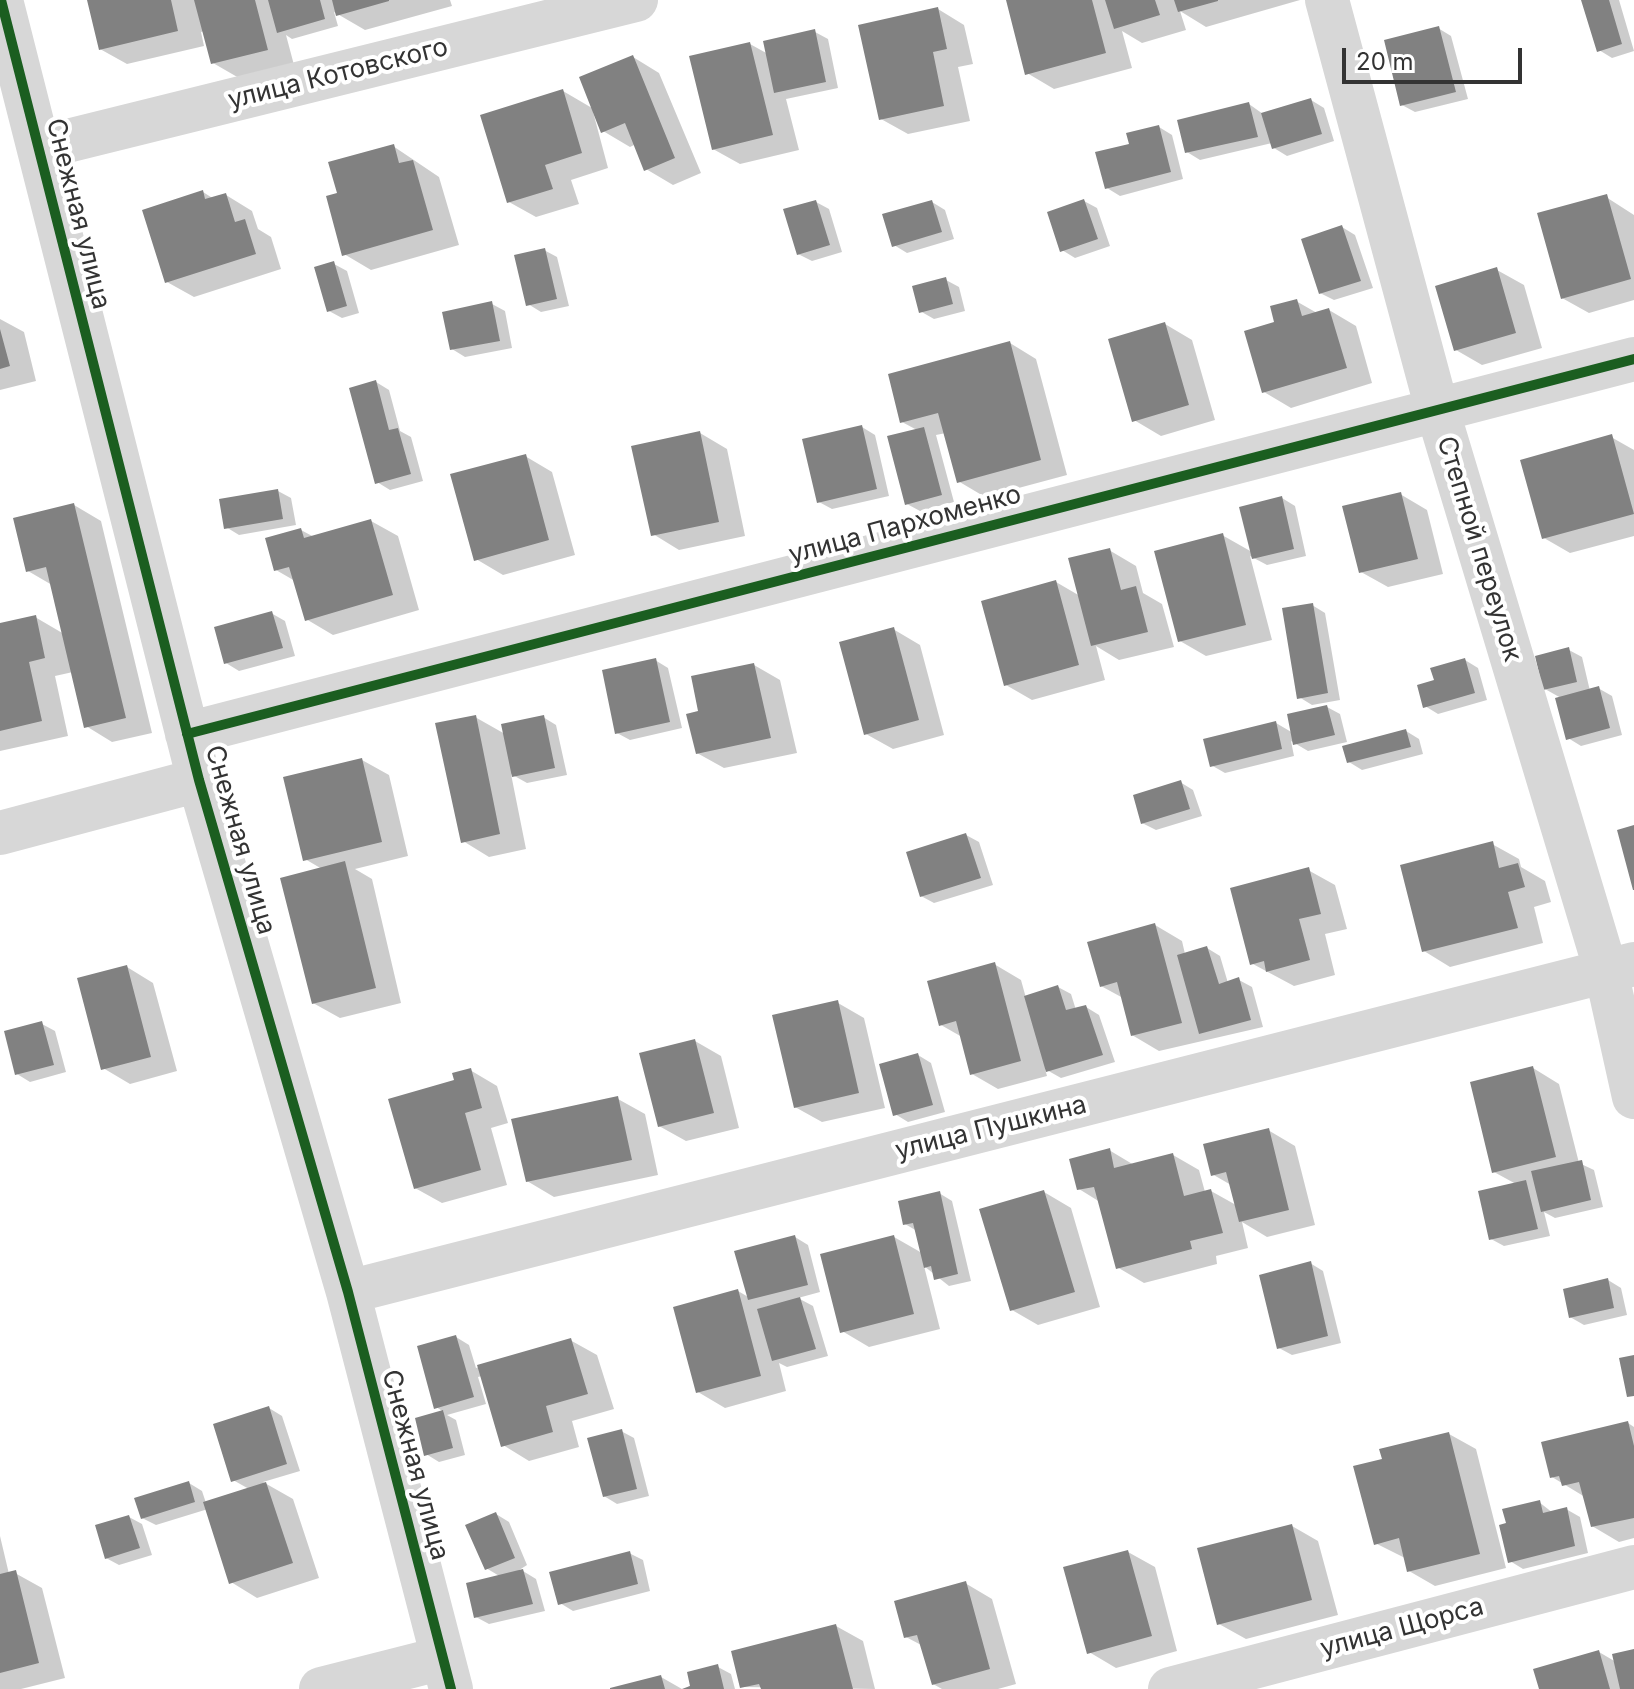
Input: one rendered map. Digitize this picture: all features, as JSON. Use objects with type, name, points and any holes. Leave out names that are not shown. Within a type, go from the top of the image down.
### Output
[{"type":"street","name":"Снежная улица","points":[[1,0],[199,780],[348,1292],[447,1673]]},
{"type":"street","name":"улица Котовского","points":[[39,148],[636,0]]},
{"type":"street","name":"Степной переулок","points":[[1327,0],[1437,409],[1620,968],[1634,1097]]},
{"type":"street","name":"улица Пархоменко","points":[[187,734],[1634,359]]},
{"type":"street","points":[[0,833],[199,780]]},
{"type":"street","name":"улица Пушкина","points":[[348,1292],[1620,968]]},
{"type":"street","name":"улица Щорса","points":[[1170,1689],[1634,1567]]},
{"type":"street","points":[[321,1689],[447,1673]]},
{"type":"building","points":[[87,0],[171,0],[178,31],[99,50]]},
{"type":"building","points":[[194,0],[255,0],[268,50],[211,64]]},
{"type":"building","points":[[268,0],[320,0],[325,19],[277,33]]},
{"type":"building","points":[[332,0],[389,0],[389,1],[336,16]]},
{"type":"building","points":[[1006,0],[1092,0],[1106,53],[1025,75]]},
{"type":"building","points":[[1105,0],[1155,0],[1160,15],[1114,29]]},
{"type":"building","points":[[1174,0],[1218,0],[1218,1],[1178,12]]},
{"type":"building","points":[[1581,0],[1609,0],[1622,44],[1597,52]]},
{"type":"building","points":[[938,7],[947,49],[933,52],[944,106],[879,120],[858,25]]},
{"type":"building","points":[[1439,26],[1456,92],[1400,106],[1384,40]]},
{"type":"building","points":[[815,29],[826,82],[774,93],[763,41]]},
{"type":"building","points":[[750,42],[773,135],[712,150],[689,56]]},
{"type":"building","points":[[633,55],[675,158],[644,171],[625,123],[601,133],[579,77]]},
{"type":"building","points":[[563,89],[582,153],[545,165],[553,189],[507,203],[480,115]]},
{"type":"building","points":[[1311,98],[1322,134],[1272,149],[1261,113]]},
{"type":"building","points":[[1249,102],[1258,137],[1185,153],[1177,120]]},
{"type":"building","points":[[1159,125],[1171,172],[1105,189],[1095,152],[1129,144],[1126,133]]},
{"type":"building","points":[[394,144],[399,163],[413,160],[433,230],[342,256],[326,196],[337,193],[328,162]]},
{"type":"building","points":[[203,190],[205,199],[226,193],[235,222],[245,219],[256,254],[165,283],[142,210]]},
{"type":"building","points":[[1607,194],[1631,279],[1561,299],[1537,213]]},
{"type":"building","points":[[1084,199],[1098,239],[1060,252],[1047,212]]},
{"type":"building","points":[[816,200],[830,245],[797,255],[783,209]]},
{"type":"building","points":[[932,200],[942,232],[892,247],[882,214]]},
{"type":"building","points":[[1342,225],[1361,281],[1319,294],[1301,239]]},
{"type":"building","points":[[545,248],[557,299],[526,306],[514,255]]},
{"type":"building","points":[[334,261],[347,306],[327,312],[314,267]]},
{"type":"building","points":[[1497,267],[1516,333],[1454,351],[1435,286]]},
{"type":"building","points":[[946,277],[953,304],[919,313],[912,286]]},
{"type":"building","points":[[1297,299],[1302,316],[1329,308],[1347,368],[1262,393],[1244,331],[1274,322],[1270,306]]},
{"type":"building","points":[[492,301],[500,341],[450,350],[442,312]]},
{"type":"building","points":[[1165,322],[1189,405],[1132,422],[1108,339]]},
{"type":"building","points":[[0,329],[10,366],[0,369]]},
{"type":"building","points":[[1010,341],[1041,460],[957,483],[938,413],[900,423],[888,374]]},
{"type":"building","points":[[376,380],[389,430],[398,428],[411,474],[375,484],[349,388]]},
{"type":"building","points":[[862,425],[877,489],[817,503],[802,439]]},
{"type":"building","points":[[924,427],[942,495],[905,505],[887,436]]},
{"type":"building","points":[[700,431],[719,522],[651,536],[631,446]]},
{"type":"building","points":[[1612,434],[1634,514],[1542,539],[1520,460]]},
{"type":"building","points":[[526,454],[549,540],[474,561],[450,474]]},
{"type":"building","points":[[278,489],[283,519],[224,529],[219,499]]},
{"type":"building","points":[[1401,492],[1418,559],[1359,573],[1342,506]]},
{"type":"building","points":[[1282,496],[1294,549],[1252,559],[1239,507]]},
{"type":"building","points":[[74,503],[126,718],[84,728],[46,567],[26,572],[13,518]]},
{"type":"building","points":[[371,519],[393,595],[305,621],[289,567],[274,571],[265,538],[301,528],[304,538]]},
{"type":"building","points":[[1223,533],[1246,625],[1178,642],[1154,551]]},
{"type":"building","points":[[1110,548],[1121,590],[1136,586],[1148,632],[1091,646],[1068,558]]},
{"type":"building","points":[[1056,580],[1079,665],[1004,686],[981,601]]},
{"type":"building","points":[[1313,603],[1328,693],[1297,699],[1282,608]]},
{"type":"building","points":[[272,611],[283,648],[224,664],[214,627]]},
{"type":"building","points":[[36,615],[45,658],[29,662],[42,721],[0,731],[0,623]]},
{"type":"building","points":[[894,627],[919,720],[864,735],[839,642]]},
{"type":"building","points":[[1569,647],[1577,682],[1543,690],[1535,656]]},
{"type":"building","points":[[656,658],[670,722],[615,734],[602,670]]},
{"type":"building","points":[[1465,658],[1475,693],[1423,708],[1417,685],[1434,680],[1430,668]]},
{"type":"building","points":[[754,663],[771,738],[696,754],[686,714],[698,711],[691,676]]},
{"type":"building","points":[[1599,686],[1610,728],[1566,740],[1555,698]]},
{"type":"building","points":[[1327,705],[1335,735],[1293,745],[1287,714]]},
{"type":"building","points":[[476,715],[500,834],[461,843],[435,723]]},
{"type":"building","points":[[544,715],[555,768],[512,777],[501,724]]},
{"type":"building","points":[[1276,721],[1282,749],[1210,767],[1203,739]]},
{"type":"building","points":[[1406,729],[1411,747],[1347,763],[1342,746]]},
{"type":"building","points":[[362,758],[382,842],[303,861],[283,777]]},
{"type":"building","points":[[1181,780],[1190,809],[1141,824],[1133,795]]},
{"type":"building","points":[[1634,825],[1634,890],[1633,890],[1617,830]]},
{"type":"building","points":[[966,833],[981,878],[920,897],[906,852]]},
{"type":"building","points":[[1493,841],[1499,868],[1518,863],[1525,887],[1508,892],[1518,928],[1422,952],[1400,865]]},
{"type":"building","points":[[345,861],[376,988],[312,1004],[280,878]]},
{"type":"building","points":[[1309,867],[1321,914],[1299,919],[1310,960],[1266,972],[1264,961],[1250,965],[1230,888]]},
{"type":"building","points":[[1155,923],[1182,1023],[1131,1036],[1117,982],[1100,987],[1087,942]]},
{"type":"building","points":[[1207,946],[1219,984],[1239,977],[1251,1020],[1199,1034],[1177,955]]},
{"type":"building","points":[[995,962],[1021,1061],[970,1075],[956,1021],[939,1026],[927,981]]},
{"type":"building","points":[[127,965],[151,1057],[101,1070],[77,978]]},
{"type":"building","points":[[1058,985],[1066,1010],[1086,1005],[1103,1055],[1046,1072],[1024,996]]},
{"type":"building","points":[[838,1000],[859,1093],[794,1108],[772,1015]]},
{"type":"building","points":[[42,1021],[54,1065],[15,1075],[4,1031]]},
{"type":"building","points":[[695,1039],[714,1113],[658,1127],[639,1053]]},
{"type":"building","points":[[918,1053],[933,1105],[893,1116],[879,1064]]},
{"type":"building","points":[[1533,1066],[1556,1157],[1492,1173],[1470,1082]]},
{"type":"building","points":[[471,1068],[482,1108],[465,1113],[481,1170],[414,1189],[388,1099],[454,1080],[452,1073]]},
{"type":"building","points":[[618,1096],[632,1160],[526,1182],[511,1119]]},
{"type":"building","points":[[1269,1128],[1289,1210],[1239,1222],[1226,1172],[1211,1176],[1203,1144]]},
{"type":"building","points":[[1110,1148],[1114,1168],[1173,1153],[1184,1196],[1211,1189],[1223,1233],[1190,1241],[1192,1249],[1116,1269],[1094,1187],[1077,1190],[1069,1159]]},
{"type":"building","points":[[1582,1160],[1591,1200],[1541,1212],[1531,1171]]},
{"type":"building","points":[[1526,1180],[1538,1229],[1489,1240],[1478,1191]]},
{"type":"building","points":[[1044,1190],[1075,1292],[1010,1311],[979,1209]]},
{"type":"building","points":[[940,1191],[958,1274],[934,1280],[931,1266],[924,1268],[913,1223],[903,1225],[898,1201]]},
{"type":"building","points":[[795,1235],[808,1285],[748,1300],[734,1251]]},
{"type":"building","points":[[894,1235],[914,1314],[840,1333],[820,1254]]},
{"type":"building","points":[[1311,1261],[1328,1336],[1277,1349],[1259,1275]]},
{"type":"building","points":[[1608,1278],[1614,1308],[1569,1318],[1563,1289]]},
{"type":"building","points":[[738,1289],[761,1376],[696,1393],[673,1307]]},
{"type":"building","points":[[800,1297],[816,1349],[772,1361],[757,1309]]},
{"type":"building","points":[[456,1335],[474,1397],[434,1409],[417,1346]]},
{"type":"building","points":[[571,1338],[588,1394],[546,1406],[553,1432],[501,1447],[477,1365]]},
{"type":"building","points":[[1634,1355],[1634,1396],[1627,1397],[1619,1358]]},
{"type":"building","points":[[269,1406],[287,1464],[231,1482],[213,1424]]},
{"type":"building","points":[[443,1410],[453,1448],[424,1456],[415,1418]]},
{"type":"building","points":[[1628,1421],[1634,1446],[1634,1518],[1591,1527],[1579,1482],[1562,1486],[1559,1476],[1550,1478],[1541,1442]]},
{"type":"building","points":[[622,1429],[637,1489],[603,1497],[587,1438]]},
{"type":"building","points":[[1449,1432],[1480,1554],[1407,1572],[1399,1538],[1374,1545],[1353,1466],[1382,1459],[1379,1449]]},
{"type":"building","points":[[189,1481],[195,1502],[141,1519],[134,1498]]},
{"type":"building","points":[[266,1482],[293,1563],[229,1584],[203,1502]]},
{"type":"building","points":[[1540,1500],[1543,1513],[1567,1507],[1575,1546],[1508,1563],[1499,1525],[1506,1523],[1502,1509]]},
{"type":"building","points":[[496,1512],[515,1558],[485,1570],[465,1525]]},
{"type":"building","points":[[129,1515],[140,1548],[105,1559],[95,1525]]},
{"type":"building","points":[[1292,1524],[1312,1600],[1217,1625],[1197,1548]]},
{"type":"building","points":[[1128,1550],[1152,1636],[1087,1654],[1063,1567]]},
{"type":"building","points":[[630,1551],[638,1584],[558,1605],[549,1572]]},
{"type":"building","points":[[523,1569],[533,1604],[474,1618],[466,1583]]},
{"type":"building","points":[[16,1570],[39,1663],[0,1673],[0,1574]]},
{"type":"building","points":[[966,1581],[990,1669],[932,1685],[917,1635],[904,1638],[894,1601]]},
{"type":"building","points":[[836,1624],[853,1689],[761,1689],[759,1684],[740,1688],[731,1651]]},
{"type":"building","points":[[1634,1649],[1634,1689],[1620,1689],[1612,1654]]},
{"type":"building","points":[[1599,1650],[1610,1689],[1539,1689],[1533,1669]]},
{"type":"building","points":[[718,1664],[724,1689],[682,1689],[690,1686],[687,1672]]},
{"type":"building","points":[[661,1675],[665,1689],[610,1689],[610,1688]]},
{"type":"cycle path","points":[[1,0],[199,780],[348,1292],[451,1689]]},
{"type":"cycle path","points":[[187,734],[1634,359]]}]
